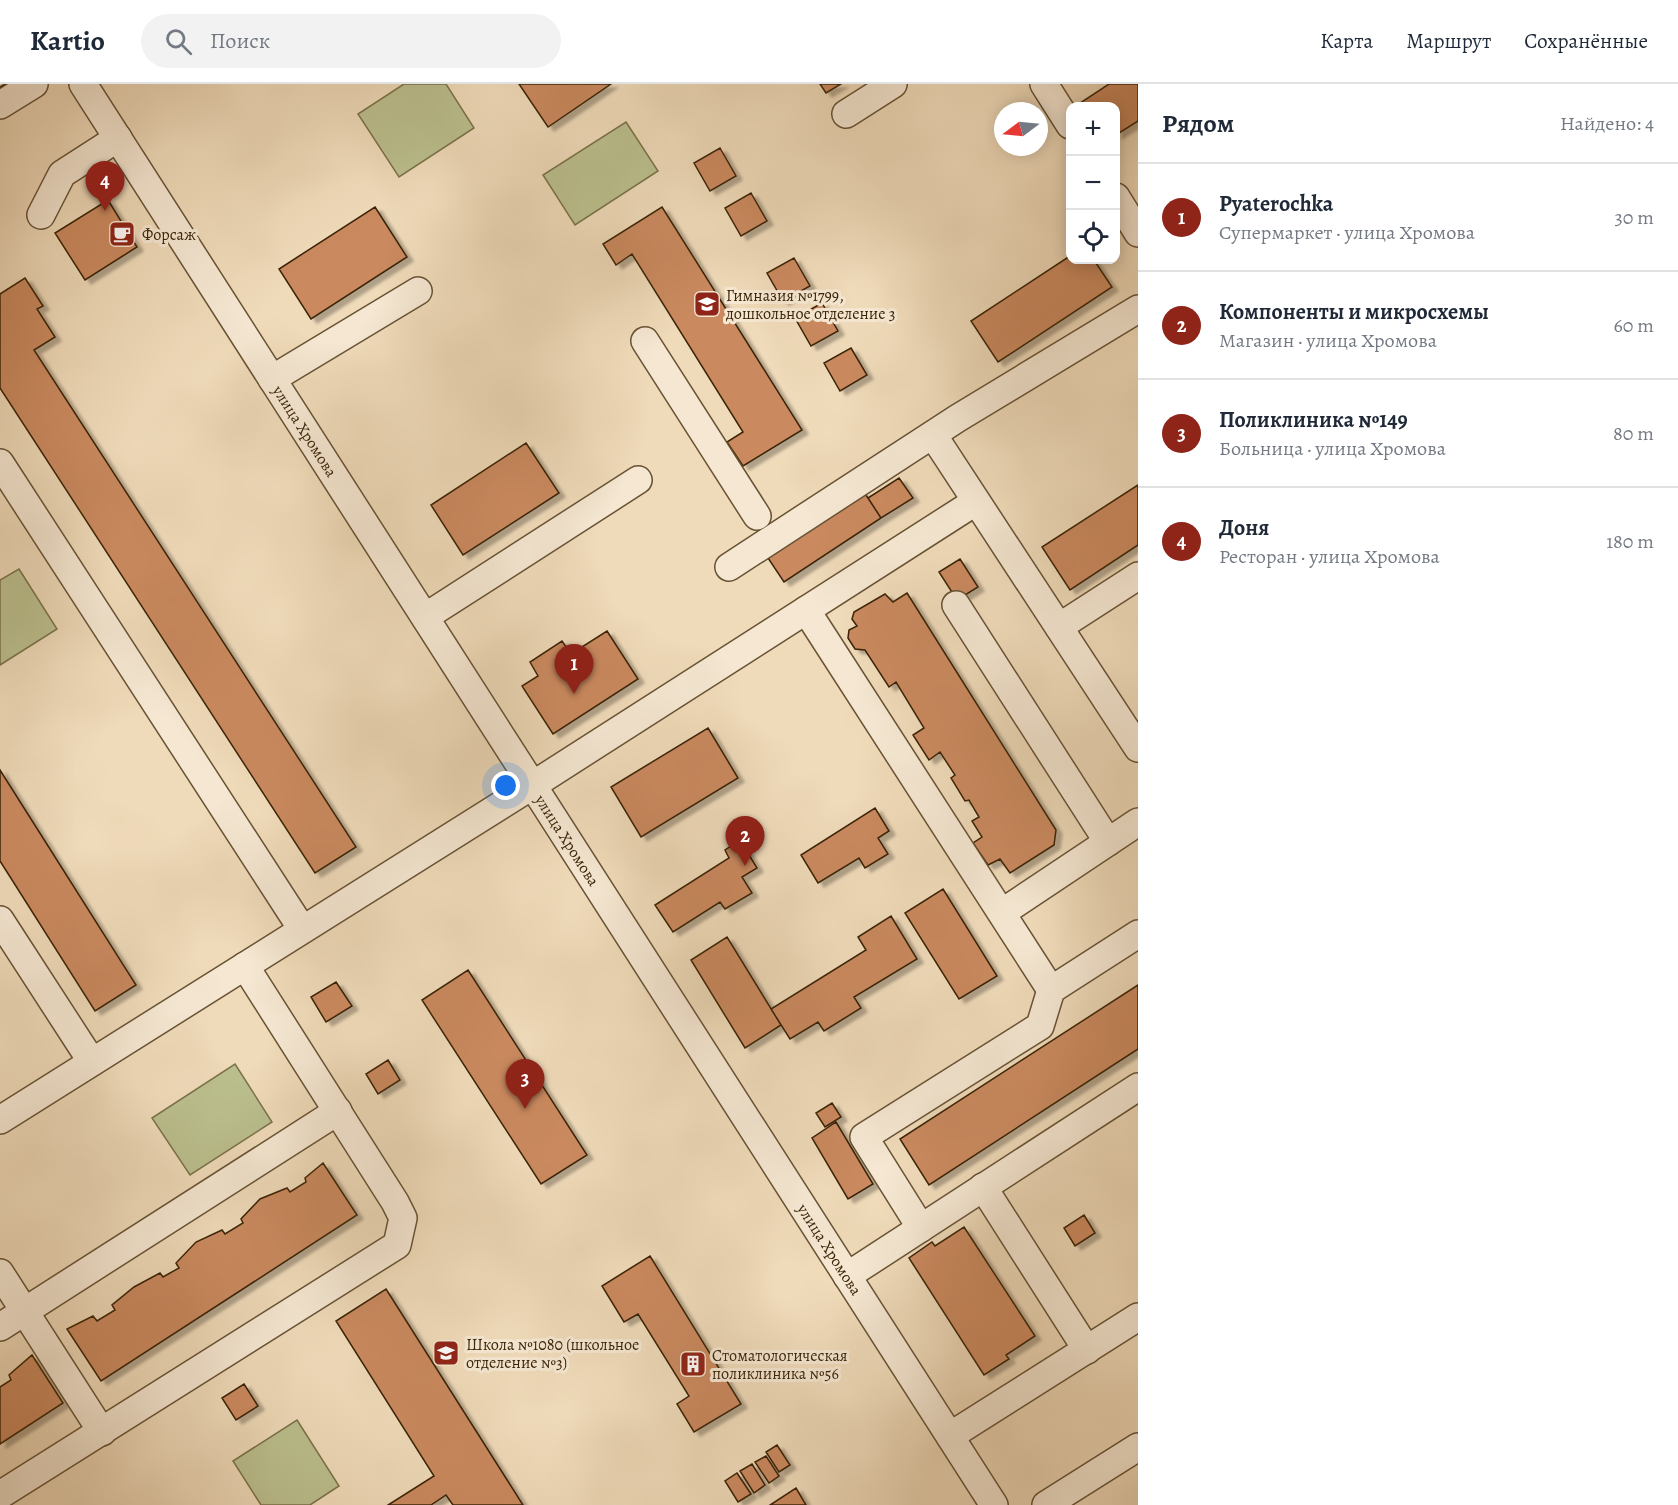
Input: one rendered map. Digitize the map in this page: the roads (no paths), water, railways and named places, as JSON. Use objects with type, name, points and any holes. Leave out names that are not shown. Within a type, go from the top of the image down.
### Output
[{"type":"street","points":[[0,105],[34,84]]},
{"type":"street","name":"улица Хромова","points":[[83,84],[994,1505]]},
{"type":"street","points":[[846,114],[893,84]]},
{"type":"street","points":[[1044,84],[1066,117]]},
{"type":"street","points":[[41,215],[62,174],[118,138]]},
{"type":"street","points":[[1120,204],[1138,233]]},
{"type":"street","points":[[272,379],[418,291]]},
{"type":"street","points":[[729,567],[958,418],[1138,309]]},
{"type":"street","points":[[645,341],[757,516]]},
{"type":"street","points":[[933,435],[1138,748]]},
{"type":"street","points":[[0,463],[302,929]]},
{"type":"street","points":[[425,617],[638,480]]},
{"type":"street","points":[[0,1120],[533,785],[975,502]]},
{"type":"street","points":[[1059,627],[1138,576]]},
{"type":"street","points":[[956,605],[1108,842]]},
{"type":"street","points":[[806,610],[1051,990]]},
{"type":"street","points":[[1009,908],[1138,822]]},
{"type":"street","points":[[0,920],[92,1062]]},
{"type":"street","points":[[921,1228],[864,1137],[1040,1026],[1051,990],[1138,934]]},
{"type":"street","points":[[0,1495],[399,1249],[403,1218],[395,1202],[245,966]]},
{"type":"street","points":[[847,1276],[1138,1087]]},
{"type":"street","points":[[0,1327],[338,1111]]},
{"type":"street","points":[[983,1187],[1087,1350]]},
{"type":"street","points":[[0,1273],[102,1432]]},
{"type":"street","points":[[950,1436],[1138,1317]]},
{"type":"street","points":[[1046,1505],[1138,1447]]},
{"type":"tram line","points":[[0,87],[5,84]]},
{"type":"place","name":"Доня","points":[[105,211]]},
{"type":"place","name":"Форсаж","points":[[122,234]]},
{"type":"place","name":"Гимназия №1799, дошкольное отделение 3","points":[[707,304]]},
{"type":"place","name":"Pyaterochka","points":[[574,694]]},
{"type":"place","name":"Компоненты и микросхемы","points":[[745,866]]},
{"type":"place","name":"Поликлиника №149","points":[[525,1109]]},
{"type":"place","name":"Школа №1080 (школьное отделение №3)","points":[[446,1353]]},
{"type":"place","name":"Стоматологическая поликлиника №56","points":[[693,1364]]}]
